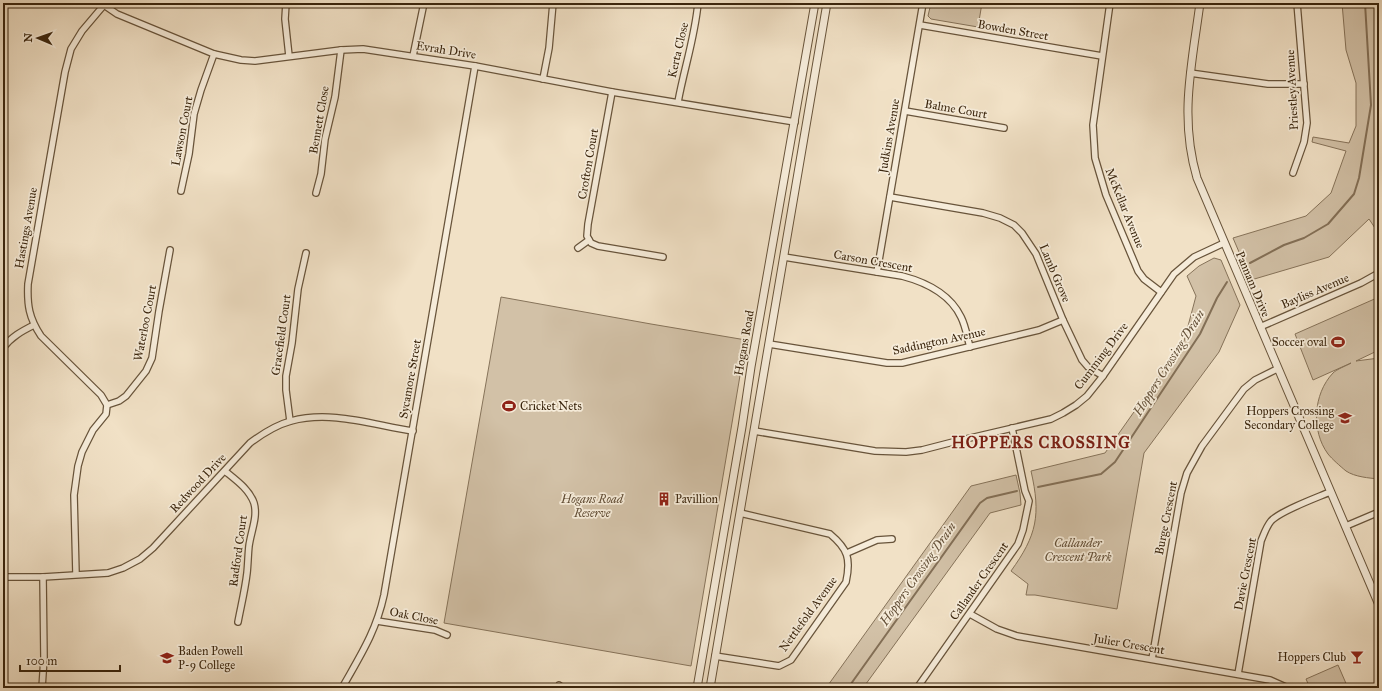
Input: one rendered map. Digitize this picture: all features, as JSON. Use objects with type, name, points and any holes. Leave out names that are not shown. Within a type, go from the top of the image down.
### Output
[{"type":"street","points":[[286,3],[285,19],[290,56]]},
{"type":"street","points":[[413,56],[424,3]]},
{"type":"street","points":[[543,79],[549,48],[553,3]]},
{"type":"street","name":"Kerta Close","points":[[678,102],[687,56],[694,35],[698,3]]},
{"type":"street","name":"Hogans Road","points":[[697,688],[751,367],[816,3]]},
{"type":"street","name":"Hogans Road","points":[[710,688],[828,3]]},
{"type":"street","name":"Judkins Avenue","points":[[877,272],[923,3]]},
{"type":"street","name":"McKellar Avenue","points":[[1110,3],[1093,125],[1094,158],[1106,195],[1138,271],[1144,279],[1161,292]]},
{"type":"street","name":"Pannam Drive","points":[[1200,3],[1187,106],[1188,134],[1192,160],[1203,193],[1224,243],[1379,605]]},
{"type":"street","name":"Priestley Avenue","points":[[1293,173],[1306,135],[1306,110],[1297,3]]},
{"type":"street","name":"Evrah Drive","points":[[103,4],[117,14],[214,54],[229,58],[248,61],[340,50],[364,49],[475,66],[612,92],[795,122]]},
{"type":"street","name":"Hastings Avenue","points":[[103,4],[82,31],[71,50],[65,72],[28,284],[27,301],[34,325],[41,336],[101,395],[107,405]]},
{"type":"street","name":"Bowden Street","points":[[920,25],[1102,56]]},
{"type":"street","name":"Bennett Close","points":[[316,193],[321,174],[325,139],[335,97],[340,50]]},
{"type":"street","name":"Lawson Court","points":[[181,191],[189,154],[194,114],[214,54]]},
{"type":"street","name":"Sycamore Street","points":[[342,688],[372,635],[384,594],[475,66]]},
{"type":"street","points":[[1190,73],[1268,84],[1304,84]]},
{"type":"street","name":"Crofton Court","points":[[589,240],[587,232],[588,224],[612,92]]},
{"type":"street","name":"Balme Court","points":[[905,111],[1004,128]]},
{"type":"street","points":[[795,122],[807,124]]},
{"type":"street","name":"Lamb Grove","points":[[890,197],[982,213],[1000,218],[1014,225],[1022,233],[1036,254],[1063,320],[1082,360],[1088,367],[1103,376]]},
{"type":"street","points":[[578,248],[589,240],[591,243],[598,246],[663,257]]},
{"type":"street","name":"Cumming Drive","points":[[754,431],[858,449],[891,452],[922,450],[1050,419],[1076,405],[1087,396],[1103,376],[1174,274],[1194,257],[1224,243]]},
{"type":"street","name":"Waterloo Court","points":[[107,405],[126,396],[146,371],[152,358],[170,250]]},
{"type":"street","name":"Gracefield Court","points":[[290,421],[286,390],[286,376],[292,343],[298,289],[306,253]]},
{"type":"street","name":"Carson Crescent","points":[[784,257],[915,279],[936,290],[954,307],[965,326],[970,347]]},
{"type":"street","name":"Bayliss Avenue","points":[[1260,327],[1361,283],[1379,273]]},
{"type":"street","name":"Saddington Avenue","points":[[769,344],[888,363],[902,363],[1039,330],[1063,320]]},
{"type":"street","points":[[3,348],[7,342],[17,334],[34,325]]},
{"type":"street","points":[[751,367],[766,364]]},
{"type":"street","name":"Burge Crescent","points":[[1152,659],[1181,493],[1187,473],[1202,446],[1244,389],[1255,380],[1278,369]]},
{"type":"street","points":[[76,574],[74,495],[78,466],[82,452],[93,430],[106,414],[107,405]]},
{"type":"street","name":"Redwood Drive","points":[[3,577],[43,577],[108,573],[123,568],[140,559],[153,548],[250,443],[264,433],[290,421],[309,417],[335,417],[413,431]]},
{"type":"street","points":[[742,427],[754,431]]},
{"type":"street","name":"Callander Crescent","points":[[917,688],[1018,544],[1026,519],[1029,501],[1025,491],[1012,428]]},
{"type":"street","name":"Radford Court","points":[[225,471],[243,486],[249,494],[254,503],[255,513],[255,523],[250,544],[247,575],[238,622]]},
{"type":"street","name":"Davie Crescent","points":[[1238,674],[1261,541],[1264,532],[1270,522],[1279,514],[1330,492]]},
{"type":"street","points":[[1346,526],[1379,512]]},
{"type":"street","points":[[740,513],[830,534],[840,542],[847,553],[877,540],[892,539]]},
{"type":"street","name":"Nettlefold Avenue","points":[[716,656],[779,666],[791,660],[846,582],[849,568],[847,553]]},
{"type":"street","points":[[42,688],[44,658],[43,577]]},
{"type":"street","name":"Julier Crescent","points":[[970,614],[997,629],[1017,636],[1270,680],[1288,688]]},
{"type":"street","name":"Oak Close","points":[[377,621],[435,630],[447,635]]},
{"type":"green space","points":[[931,3],[982,3],[978,27],[931,19],[928,16]]},
{"type":"green space","points":[[1342,3],[1379,3],[1379,234],[1369,219],[1329,257],[1251,280],[1233,238],[1306,216],[1331,193],[1346,151],[1312,142],[1313,137],[1349,143],[1356,126],[1356,83],[1346,50]]},
{"type":"green space","name":"Callander Crescent Park","points":[[1214,258],[1221,260],[1240,305],[1219,352],[1144,453],[1117,609],[1035,595],[1026,595],[1028,584],[1011,571],[1026,546],[1034,524],[1036,500],[1031,471],[1105,453],[1184,341],[1196,296],[1187,276],[1199,266]]},
{"type":"green space","name":"Hogans Road Reserve","points":[[501,297],[746,340],[691,666],[444,623]]},
{"type":"green space","name":"Hoppers Crossing Secondary College","points":[[1379,297],[1379,350],[1356,361],[1379,358],[1379,479],[1358,476],[1346,471],[1328,454],[1319,435],[1317,413],[1321,391],[1333,373],[1351,363],[1313,380],[1295,334]]},
{"type":"green space","points":[[1016,475],[1021,505],[990,513],[863,688],[826,688],[971,486]]},
{"type":"green space","points":[[1338,665],[1348,688],[1310,688],[1306,679]]},
{"type":"waterway","name":"Hoppers Crossing Drain","points":[[1250,263],[1284,245],[1304,238],[1328,224],[1354,194],[1359,178],[1371,105],[1365,3]]},
{"type":"waterway","name":"Hoppers Crossing Drain","points":[[1038,487],[1101,474],[1115,462],[1200,334],[1217,298],[1227,282]]},
{"type":"waterway","name":"Hoppers Crossing Drain","points":[[848,688],[980,503],[987,498],[1017,491]]},
{"type":"place","name":"Soccer oval","points":[[1338,342]]},
{"type":"place","name":"Cricket Nets","points":[[509,406]]},
{"type":"place","name":"Hoppers Crossing Secondary College","points":[[1345,418]]},
{"type":"place","name":"Pavillion","points":[[664,499]]},
{"type":"place","name":"Hoppers Club","points":[[1357,657]]},
{"type":"place","name":"Baden Powell P-9 College","points":[[167,658]]},
{"type":"district","name":"HOPPERS CROSSING","points":[[1041,442]]}]
